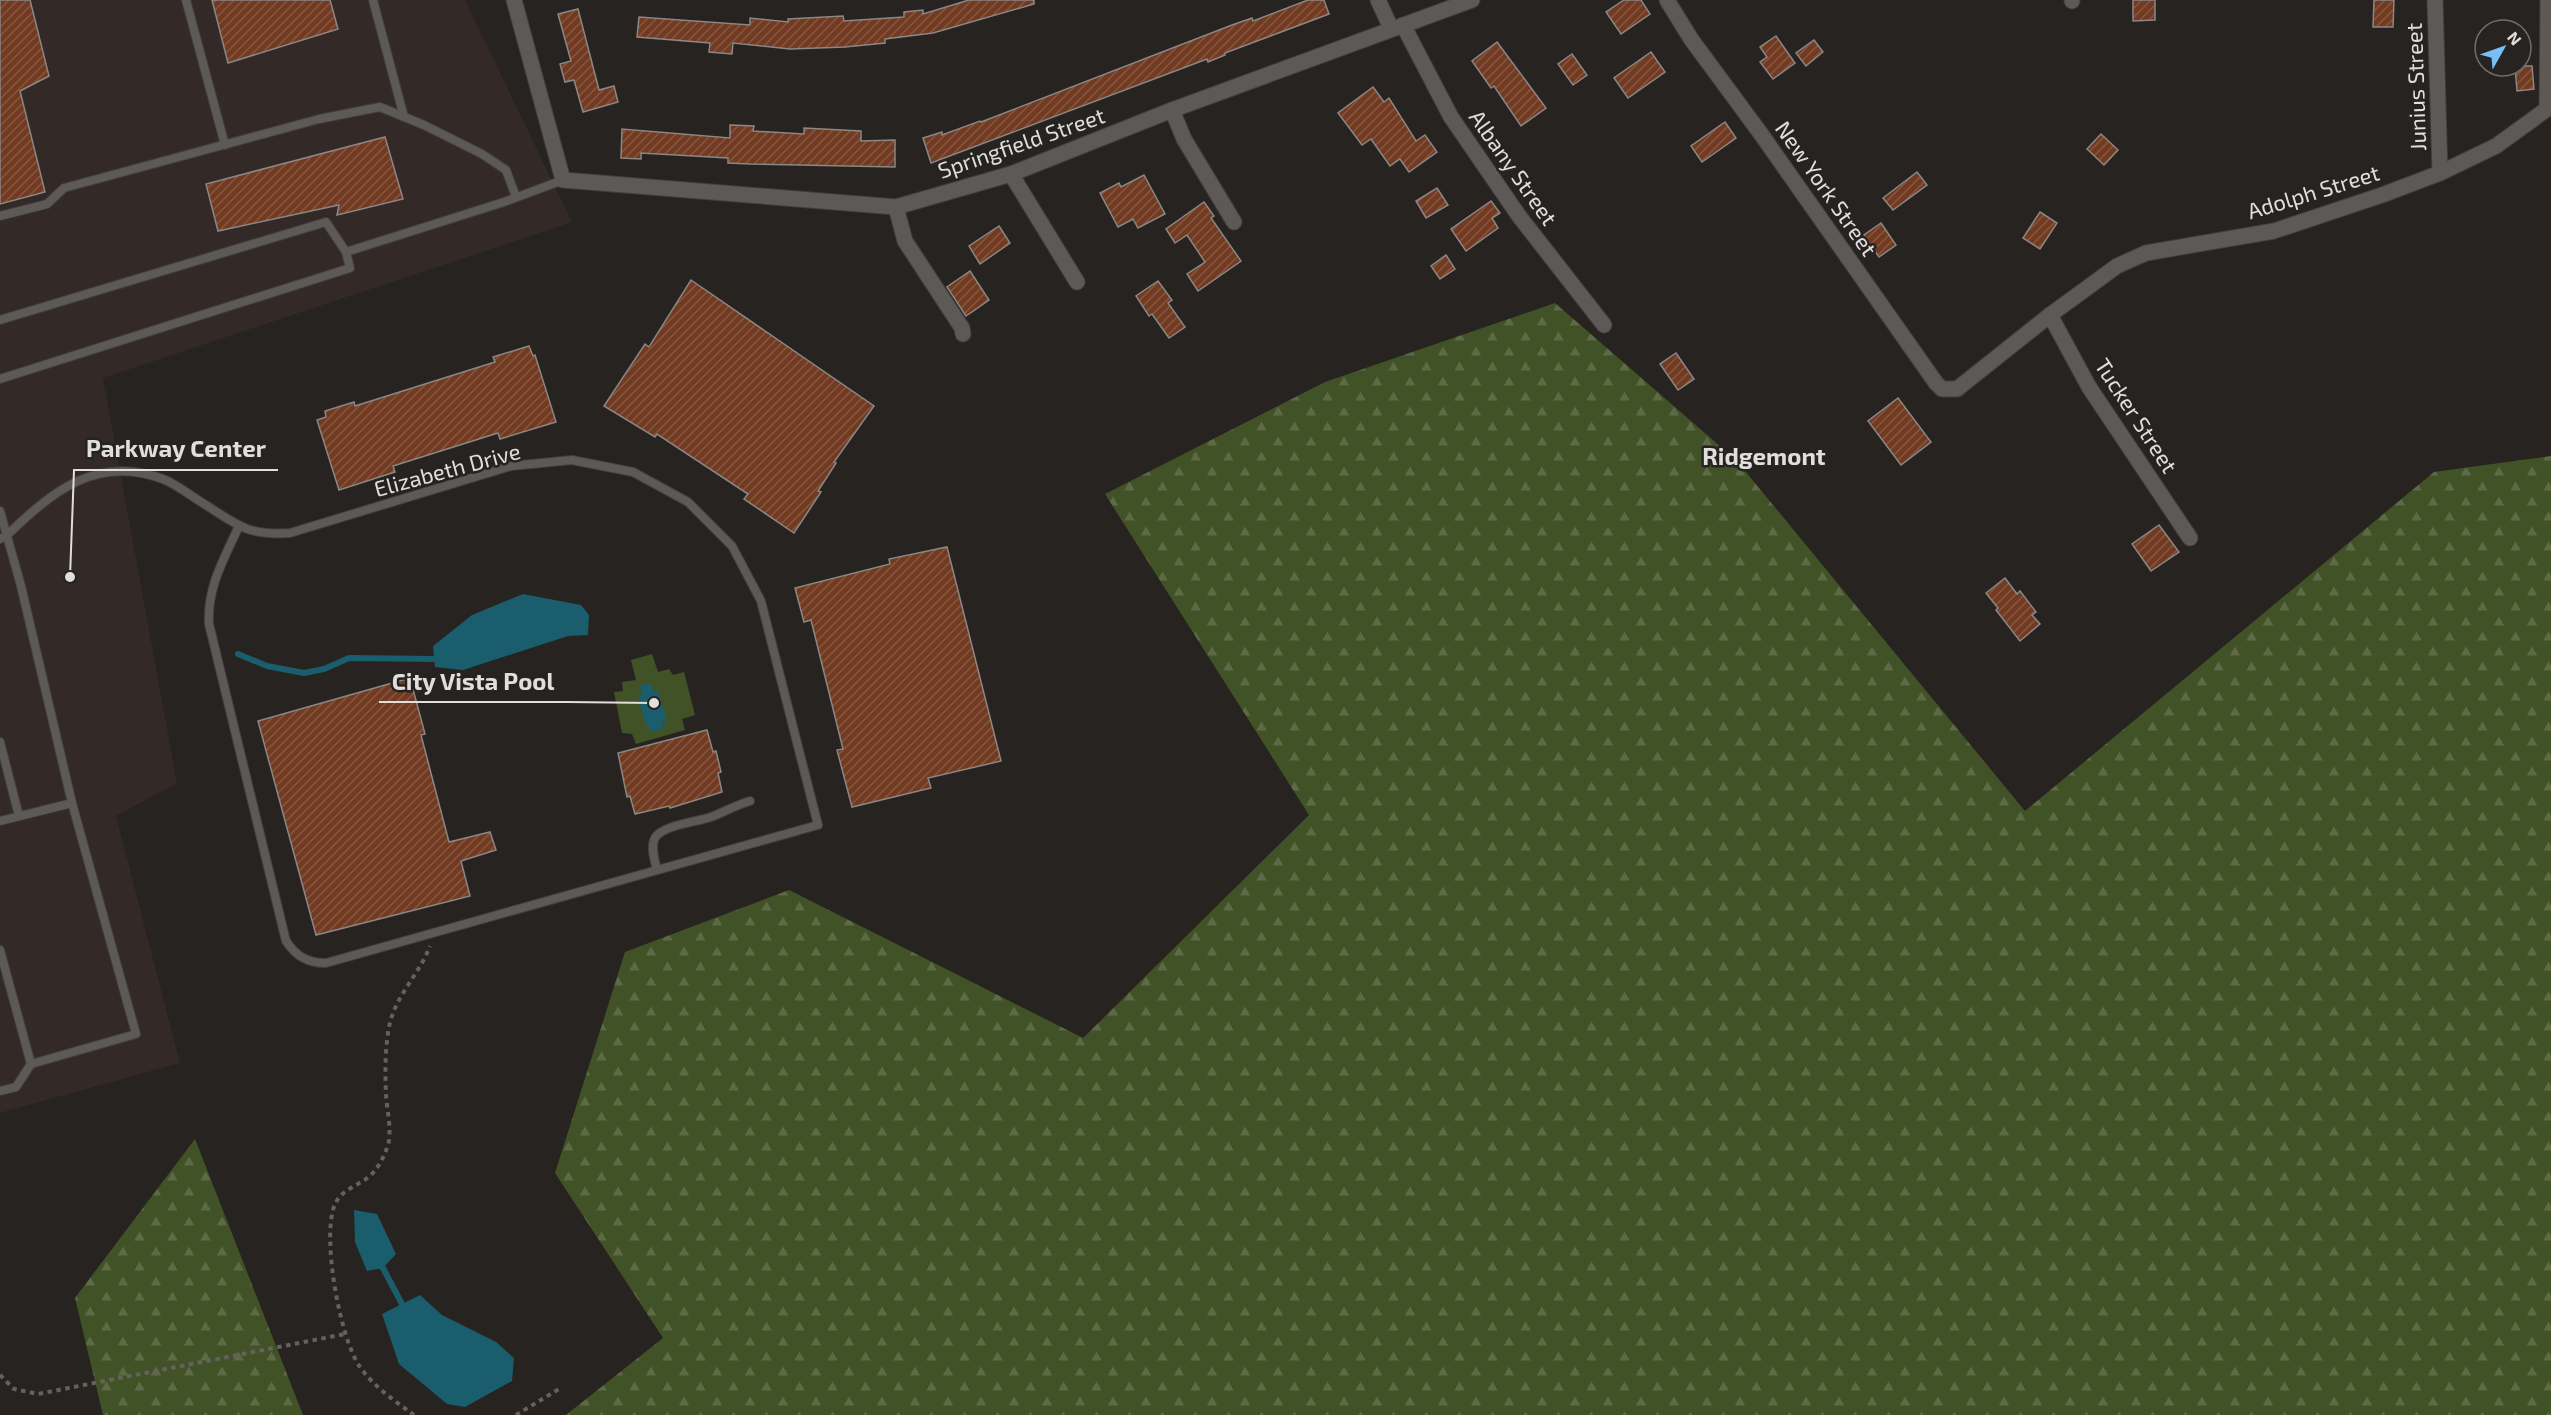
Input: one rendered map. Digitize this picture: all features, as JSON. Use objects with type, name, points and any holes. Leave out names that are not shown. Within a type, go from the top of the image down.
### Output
[{"type":"street","points":[[514,0],[563,180]]},
{"type":"street","name":"Albany Street","points":[[1378,0],[1397,27],[1451,117],[1519,216],[1605,325]]},
{"type":"street","name":"Springfield Street","points":[[563,180],[896,207],[1011,174],[1172,110],[1472,0]]},
{"type":"street","name":"New York Street","points":[[1667,0],[1691,39],[1768,143],[1936,383],[1942,389],[1957,389]]},
{"type":"street","name":"Junius Street","points":[[2435,0],[2440,173]]},
{"type":"street","name":"Adolph Street","points":[[1957,389],[2050,315],[2117,266],[2146,253],[2274,231],[2440,173],[2496,146],[2547,109],[2548,0]]},
{"type":"street","points":[[1172,110],[1184,138],[1234,222]]},
{"type":"street","points":[[1011,174],[1077,282]]},
{"type":"street","points":[[896,207],[905,241],[962,328],[963,334]]},
{"type":"street","name":"Tucker Street","points":[[2050,315],[2089,387],[2190,538]]},
{"type":"lane","points":[[186,0],[225,145]]},
{"type":"lane","points":[[373,0],[404,117]]},
{"type":"lane","points":[[0,216],[47,204],[64,188],[319,119],[380,107],[482,154],[507,170],[516,197]]},
{"type":"lane","points":[[346,252],[563,180]]},
{"type":"lane","points":[[0,320],[326,222],[346,252],[350,268],[0,379]]},
{"type":"lane","name":"Elizabeth Drive","points":[[3,537],[40,503],[70,483],[98,474],[132,471],[165,480],[239,526],[267,535],[290,533],[511,466],[572,460],[633,472],[688,502],[732,546],[761,601],[818,825],[657,870]]},
{"type":"lane","points":[[0,511],[3,537],[21,586],[72,803],[136,1034],[30,1064],[16,1087],[0,1091]]},
{"type":"lane","points":[[239,526],[211,587],[208,605],[209,624],[286,940],[293,951],[303,959],[314,963],[326,963],[657,870],[653,841],[660,832],[713,816],[729,807],[750,801]]},
{"type":"lane","points":[[0,742],[19,816]]},
{"type":"lane","points":[[0,821],[72,803]]},
{"type":"lane","points":[[0,950],[30,1064]]},
{"type":"path","points":[[414,1415],[383,1392],[359,1366],[345,1334],[332,1269],[329,1226],[336,1203],[346,1190],[370,1176],[382,1161],[389,1141],[386,1083],[389,1026],[402,993],[424,963],[430,945],[430,934]]},
{"type":"path","points":[[0,1375],[14,1389],[38,1394],[345,1334]]},
{"type":"path","points":[[516,1415],[559,1389]]},
{"type":"shaded area","points":[[0,0],[465,0],[572,222],[103,378],[177,783],[116,816],[180,1063],[0,1113]]},
{"type":"green space","points":[[1555,303],[1736,460],[2025,811],[2434,472],[2551,456],[2551,1415],[566,1415],[663,1338],[555,1173],[625,952],[789,890],[1083,1038],[1309,815],[1105,494],[1325,382]]},
{"type":"green space","points":[[652,654],[658,672],[669,669],[673,675],[684,672],[695,715],[682,719],[685,730],[636,744],[632,734],[622,733],[614,692],[623,691],[622,682],[636,680],[631,660]]},
{"type":"green space","points":[[195,1139],[303,1415],[103,1415],[75,1298]]},
{"type":"water","points":[[523,594],[581,605],[589,615],[588,635],[568,636],[463,670],[435,667],[433,646],[472,615]]},
{"type":"water","points":[[651,683],[654,692],[658,691],[667,721],[662,722],[664,728],[651,732],[649,725],[646,725],[638,696],[642,695],[640,686]]},
{"type":"water","points":[[354,1210],[377,1214],[396,1254],[383,1268],[367,1271],[355,1242]]},
{"type":"water","points":[[420,1295],[442,1315],[496,1342],[514,1358],[512,1381],[465,1407],[447,1404],[399,1364],[382,1314]]},
{"type":"building","points":[[0,0],[30,0],[49,76],[20,91],[45,192],[0,204]]},
{"type":"building","points":[[212,0],[330,0],[338,29],[228,63]]},
{"type":"building","points":[[969,0],[1034,0],[1034,4],[933,33],[885,39],[885,43],[845,47],[790,49],[733,43],[732,54],[709,52],[710,43],[637,37],[639,17],[750,25],[750,18],[788,22],[788,19],[843,16],[844,21],[904,17],[904,12],[923,10],[923,14]]},
{"type":"building","points":[[1308,0],[1324,0],[1329,14],[1225,53],[1208,62],[1207,59],[931,163],[923,138],[942,132],[942,135],[981,122],[1232,25],[1252,18],[1253,21]]},
{"type":"building","points":[[1624,0],[1641,0],[1650,14],[1621,34],[1606,12]]},
{"type":"building","points":[[2133,0],[2155,0],[2155,20],[2133,21]]},
{"type":"building","points":[[2374,0],[2394,0],[2393,27],[2373,27]]},
{"type":"building","points":[[578,9],[599,90],[614,86],[618,102],[583,112],[574,80],[565,82],[560,64],[571,61],[558,14]]},
{"type":"building","points":[[1776,36],[1795,63],[1773,79],[1760,62],[1767,57],[1760,47]]},
{"type":"building","points":[[1814,40],[1823,52],[1806,66],[1796,53]]},
{"type":"building","points":[[1497,42],[1546,108],[1521,126],[1494,86],[1491,88],[1472,61]]},
{"type":"building","points":[[1651,52],[1665,72],[1628,98],[1614,78]]},
{"type":"building","points":[[1572,54],[1587,75],[1573,85],[1558,64]]},
{"type":"building","points":[[2516,78],[2533,78],[2534,89],[2517,91]]},
{"type":"building","points":[[1373,87],[1384,102],[1389,98],[1416,141],[1425,135],[1437,152],[1409,172],[1400,159],[1390,166],[1371,139],[1362,145],[1338,113]]},
{"type":"building","points":[[1725,122],[1736,138],[1702,162],[1691,146]]},
{"type":"building","points":[[730,125],[754,126],[753,131],[804,134],[804,128],[861,131],[861,141],[895,140],[895,167],[728,163],[728,158],[641,153],[641,159],[621,158],[622,129],[730,138]]},
{"type":"building","points":[[2101,134],[2118,150],[2104,165],[2087,149]]},
{"type":"building","points":[[385,137],[403,199],[337,215],[339,205],[218,231],[206,184]]},
{"type":"building","points":[[1917,172],[1927,185],[1893,210],[1883,198]]},
{"type":"building","points":[[1144,175],[1165,214],[1138,228],[1133,219],[1118,227],[1100,193],[1119,183],[1121,187]]},
{"type":"building","points":[[1437,188],[1448,205],[1426,218],[1416,201]]},
{"type":"building","points":[[1491,201],[1500,213],[1492,218],[1498,228],[1466,251],[1451,229]]},
{"type":"building","points":[[1204,202],[1214,216],[1211,218],[1241,261],[1198,291],[1187,274],[1205,262],[1187,235],[1175,243],[1166,229]]},
{"type":"building","points":[[2040,212],[2057,223],[2040,249],[2023,238]]},
{"type":"building","points":[[1881,223],[1896,245],[1879,257],[1864,235]]},
{"type":"building","points":[[999,226],[1010,243],[980,264],[969,246]]},
{"type":"building","points":[[1446,255],[1455,269],[1440,279],[1431,266]]},
{"type":"building","points":[[970,271],[989,300],[966,316],[947,287]]},
{"type":"building","points":[[691,280],[874,406],[834,462],[836,463],[818,491],[821,492],[794,533],[744,499],[748,494],[657,434],[655,437],[604,406],[645,344],[649,347]]},
{"type":"building","points":[[1158,281],[1172,300],[1168,303],[1185,327],[1169,338],[1152,314],[1149,316],[1136,296]]},
{"type":"building","points":[[529,346],[533,356],[535,355],[556,422],[500,439],[498,433],[393,466],[395,472],[339,490],[317,420],[326,417],[325,411],[354,402],[355,406],[495,362],[493,357]]},
{"type":"building","points":[[1676,353],[1694,379],[1678,390],[1660,364]]},
{"type":"building","points":[[1898,398],[1931,442],[1901,465],[1868,421]]},
{"type":"building","points":[[2159,525],[2179,552],[2151,571],[2132,544]]},
{"type":"building","points":[[947,547],[1001,761],[928,778],[931,788],[852,807],[837,750],[843,749],[811,620],[804,622],[795,588],[890,564],[889,559]]},
{"type":"building","points":[[2005,578],[2017,594],[2020,591],[2036,612],[2032,615],[2040,624],[2020,641],[1986,593]]},
{"type":"building","points":[[410,678],[425,734],[421,735],[449,842],[490,832],[496,850],[461,861],[470,896],[316,935],[258,721]]},
{"type":"building","points":[[707,730],[713,752],[716,751],[721,772],[718,773],[722,792],[670,808],[669,806],[635,814],[630,796],[627,797],[618,753]]},
{"type":"waterway","points":[[238,654],[267,666],[304,673],[324,669],[349,658],[435,659]]},
{"type":"waterway","points":[[379,1265],[383,1268],[402,1304]]},
{"type":"place","name":"Parkway Center","points":[[70,577]]},
{"type":"place","name":"City Vista Pool","points":[[654,703]]},
{"type":"district","name":"Ridgemont","points":[[1764,455]]}]
